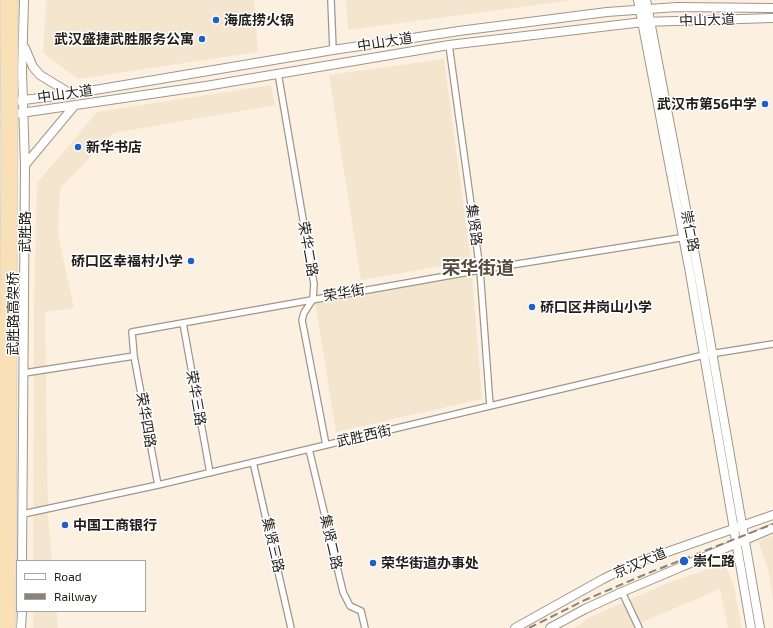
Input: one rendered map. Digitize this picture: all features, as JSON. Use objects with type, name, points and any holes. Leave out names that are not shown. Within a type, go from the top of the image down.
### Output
[{"type":"main road","name":"武胜路高架桥","points":[[2,628],[6,295],[5,0]]},
{"type":"main road","name":"武胜路高架桥","points":[[11,628],[13,0]]},
{"type":"main road","name":"武胜路","points":[[22,560],[25,165],[23,100],[24,0]]},
{"type":"main road","name":"中山大道","points":[[0,103],[71,94],[459,30],[643,4],[773,8]]},
{"type":"main road","name":"崇仁路","points":[[643,4],[687,237],[738,528],[736,542],[751,628]]},
{"type":"main road","name":"中山大道","points":[[0,116],[450,45],[646,21],[773,18]]},
{"type":"main road","points":[[24,43],[28,57],[40,75],[71,94]]},
{"type":"main road","points":[[25,165],[75,105]]},
{"type":"main road","name":"京汉大道","points":[[515,628],[596,582],[633,564],[773,515]]},
{"type":"main road","name":"崇仁路","points":[[738,528],[744,539],[760,628]]},
{"type":"main road","name":"京汉大道","points":[[550,628],[585,609],[622,592],[736,542],[773,528]]},
{"type":"main road","points":[[22,612],[22,628]]},
{"type":"street","points":[[331,0],[333,50]]},
{"type":"street","name":"集贤路","points":[[450,45],[480,270],[490,406]]},
{"type":"street","name":"荣华二路","points":[[278,73],[314,284],[312,299],[304,313],[302,320],[326,445]]},
{"type":"street","name":"荣华街","points":[[134,356],[132,332],[480,270],[687,237]]},
{"type":"street","name":"荣华三路","points":[[183,323],[210,473]]},
{"type":"street","name":"武胜西街","points":[[23,514],[210,473],[708,355],[773,344]]},
{"type":"street","points":[[24,373],[134,356]]},
{"type":"street","name":"荣华四路","points":[[134,356],[158,485]]},
{"type":"street","name":"集贤二路","points":[[309,449],[343,592],[350,606],[361,611],[365,628]]},
{"type":"street","name":"集贤三路","points":[[253,462],[292,628]]},
{"type":"street","points":[[622,592],[639,628]]},
{"type":"shaded area","points":[[46,0],[254,0],[258,52],[78,79],[43,53]]},
{"type":"shaded area","points":[[346,0],[574,0],[348,30]]},
{"type":"shaded area","points":[[444,59],[471,261],[361,280],[329,75]]},
{"type":"shaded area","points":[[271,85],[275,105],[114,133],[60,188],[58,234],[74,308],[45,312],[48,516],[52,560],[33,560],[34,312],[37,183],[97,112]]},
{"type":"shaded area","points":[[472,275],[482,399],[336,432],[315,302]]},
{"type":"shaded area","points":[[773,535],[773,600],[768,569],[758,541]]},
{"type":"shaded area","points":[[725,563],[734,587],[742,628],[728,628],[720,589],[645,621],[633,628],[574,628],[590,617],[668,583]]},
{"type":"shaded area","points":[[33,612],[57,612],[58,628],[33,628]]},
{"type":"railway","points":[[529,628],[585,600],[646,574],[773,524]]},
{"type":"place","name":"海底捞火锅","points":[[216,20]]},
{"type":"place","name":"武汉盛捷武胜服务公寓","points":[[202,39]]},
{"type":"place","name":"武汉市第56中学","points":[[765,104]]},
{"type":"place","name":"新华书店","points":[[78,147]]},
{"type":"place","name":"硚口区幸福村小学","points":[[191,261]]},
{"type":"place","name":"硚口区井岗山小学","points":[[532,307]]},
{"type":"place","name":"中国工商银行","points":[[65,525]]},
{"type":"place","name":"崇仁路","points":[[684,561]]},
{"type":"place","name":"荣华街道办事处","points":[[373,563]]},
{"type":"district","name":"荣华街道","points":[[478,268]]}]
